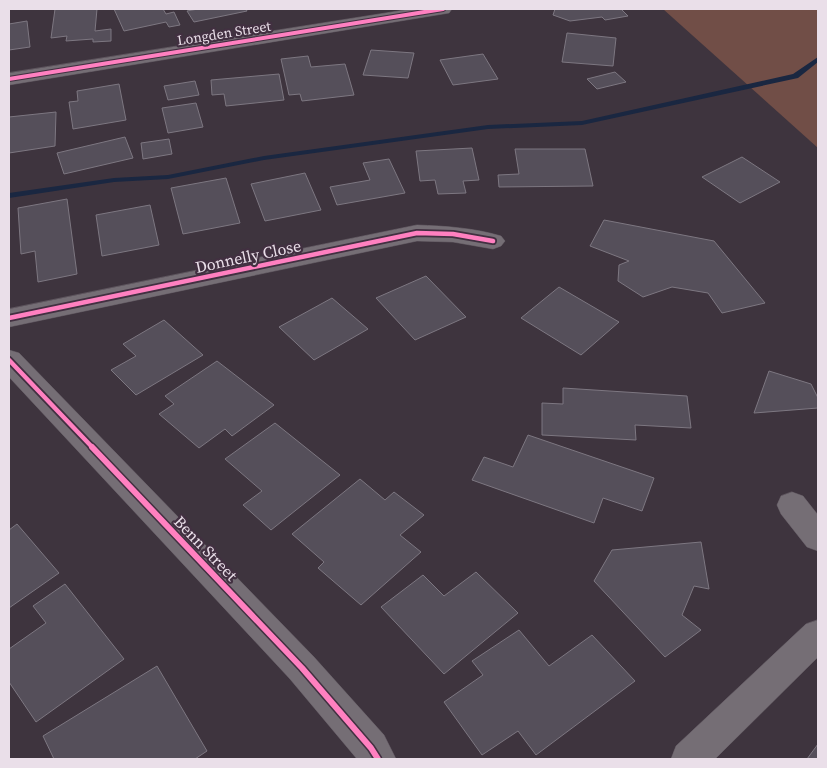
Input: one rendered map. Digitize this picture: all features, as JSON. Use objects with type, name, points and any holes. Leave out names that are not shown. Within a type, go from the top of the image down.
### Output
[{"type":"street","name":"Longden Street","points":[[9,79],[443,9]]},
{"type":"street","name":"Donnelly Close","points":[[9,318],[417,233],[453,234],[493,241]]},
{"type":"street","name":"Benn Street","points":[[9,360],[302,668],[371,748],[378,759]]},
{"type":"street","points":[[792,505],[818,538]]},
{"type":"street","points":[[689,759],[818,635]]},
{"type":"shaded area","points":[[663,9],[818,9],[818,148]]},
{"type":"building","points":[[55,9],[97,9],[95,31],[111,29],[111,41],[93,42],[93,39],[66,41],[67,36],[51,38]]},
{"type":"building","points":[[114,9],[163,9],[166,14],[174,12],[180,25],[169,27],[166,22],[124,31]]},
{"type":"building","points":[[198,9],[246,9],[247,11],[194,22],[187,11]]},
{"type":"building","points":[[555,9],[621,9],[628,16],[605,20],[602,17],[570,21],[553,15]]},
{"type":"building","points":[[27,21],[30,47],[9,50],[9,24]]},
{"type":"building","points":[[567,33],[616,38],[613,66],[562,62]]},
{"type":"building","points":[[371,50],[414,53],[408,78],[363,75]]},
{"type":"building","points":[[483,54],[498,79],[453,85],[440,60]]},
{"type":"building","points":[[308,56],[311,67],[345,64],[354,95],[302,101],[300,94],[289,95],[281,59]]},
{"type":"building","points":[[615,72],[626,82],[597,89],[587,79]]},
{"type":"building","points":[[279,74],[284,100],[226,106],[224,94],[212,95],[211,80]]},
{"type":"building","points":[[195,81],[199,95],[168,100],[164,86]]},
{"type":"building","points":[[119,84],[126,120],[73,129],[69,102],[78,101],[77,91]]},
{"type":"building","points":[[196,103],[203,127],[168,133],[162,108]]},
{"type":"building","points":[[56,112],[55,146],[9,153],[9,117]]},
{"type":"building","points":[[125,137],[133,158],[64,174],[57,153]]},
{"type":"building","points":[[169,139],[172,154],[143,159],[141,143]]},
{"type":"building","points":[[472,148],[479,180],[463,181],[466,193],[438,194],[435,180],[420,181],[416,151]]},
{"type":"building","points":[[515,149],[585,149],[593,186],[499,187],[498,175],[519,174]]},
{"type":"building","points":[[742,157],[780,182],[740,203],[702,177]]},
{"type":"building","points":[[389,159],[405,193],[337,205],[330,187],[370,180],[363,163]]},
{"type":"building","points":[[305,173],[321,210],[265,221],[251,184]]},
{"type":"building","points":[[226,178],[240,223],[183,234],[171,188]]},
{"type":"building","points":[[67,199],[77,274],[38,282],[35,251],[21,254],[18,208]]},
{"type":"building","points":[[150,205],[159,245],[102,256],[96,215]]},
{"type":"building","points":[[604,220],[714,241],[765,303],[722,313],[708,293],[672,287],[643,297],[618,281],[619,265],[629,261],[590,246]]},
{"type":"building","points":[[426,276],[466,317],[415,340],[376,298]]},
{"type":"building","points":[[559,287],[619,322],[581,355],[521,318]]},
{"type":"building","points":[[332,298],[368,329],[314,360],[279,327]]},
{"type":"building","points":[[164,320],[203,355],[136,395],[111,370],[136,356],[123,344]]},
{"type":"building","points":[[217,361],[274,405],[232,436],[225,429],[199,448],[159,414],[174,404],[165,396]]},
{"type":"building","points":[[769,371],[811,384],[818,398],[818,408],[754,413]]},
{"type":"building","points":[[563,388],[687,396],[691,428],[635,425],[636,440],[542,435],[542,403],[563,404]]},
{"type":"building","points":[[275,423],[340,475],[271,530],[243,505],[262,491],[225,459]]},
{"type":"building","points":[[528,435],[654,478],[642,511],[603,498],[594,523],[472,480],[484,457],[513,467]]},
{"type":"building","points":[[360,479],[385,500],[394,492],[424,515],[400,535],[421,552],[361,605],[318,568],[324,562],[292,534]]},
{"type":"building","points":[[17,524],[59,573],[9,608],[9,530]]},
{"type":"building","points":[[701,542],[709,589],[694,586],[682,615],[701,630],[665,657],[594,581],[612,550]]},
{"type":"building","points":[[476,572],[518,613],[444,674],[381,607],[423,575],[444,596]]},
{"type":"building","points":[[65,584],[124,659],[36,722],[9,682],[9,649],[46,623],[33,606]]},
{"type":"building","points":[[519,630],[549,666],[592,635],[635,681],[536,755],[518,731],[482,755],[444,702],[483,675],[472,661]]},
{"type":"building","points":[[157,666],[207,751],[195,759],[54,759],[43,736]]},
{"type":"building","points":[[818,744],[818,759],[807,759]]},
{"type":"waterway","points":[[9,196],[114,180],[168,177],[264,158],[488,127],[582,123],[795,76],[818,59]]},
{"type":"cycle path","points":[[9,79],[443,9]]},
{"type":"cycle path","points":[[9,318],[417,233],[453,234],[493,241]]},
{"type":"cycle path","points":[[9,360],[302,668],[371,748],[378,759]]}]
